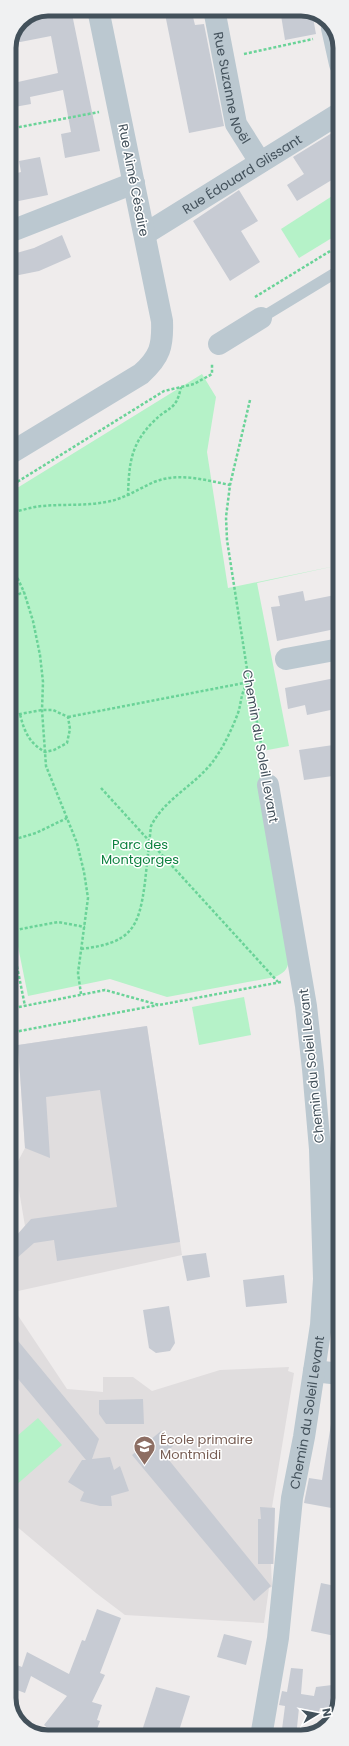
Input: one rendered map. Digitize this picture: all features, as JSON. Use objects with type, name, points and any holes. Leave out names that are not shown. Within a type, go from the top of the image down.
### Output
[{"type":"street","name":"Rue Aimé Césaire","points":[[16,450],[141,374],[152,364],[160,352],[163,338],[162,321],[145,234],[99,16]]},
{"type":"street","name":"Rue Suzanne Noël","points":[[215,16],[236,124],[260,162]]},
{"type":"street","name":"Rue Édouard Glissant","points":[[145,234],[333,117]]},
{"type":"street","points":[[16,229],[134,183]]},
{"type":"street","points":[[215,351],[262,318]]},
{"type":"street","points":[[286,659],[333,650]]},
{"type":"street","name":"Chemin du Soleil Levant","points":[[262,1730],[278,1638],[292,1498],[304,1437],[321,1325],[324,1279],[320,1148],[310,1046],[301,979],[268,785]]},
{"type":"street","points":[[314,1371],[333,1373]]},
{"type":"lane","points":[[262,318],[333,274]]},
{"type":"path","points":[[224,58],[329,33]]},
{"type":"path","points":[[16,128],[119,108]]},
{"type":"path","points":[[254,298],[333,249]]},
{"type":"path","points":[[16,483],[164,390],[194,384],[212,374],[215,351]]},
{"type":"path","points":[[128,496],[128,467],[136,443],[153,421],[173,406],[178,400],[181,387]]},
{"type":"path","name":"Chemin du Soleil Levant","points":[[250,400],[230,485],[226,517],[227,540],[249,681],[268,785]]},
{"type":"path","points":[[16,512],[42,506],[91,504],[118,500],[155,482],[184,476],[230,485]]},
{"type":"path","points":[[16,575],[24,592],[33,621],[40,655],[43,682],[42,710],[46,766],[77,843],[84,872],[88,898],[78,973],[81,994]]},
{"type":"path","points":[[16,595],[24,592]]},
{"type":"path","points":[[16,715],[42,710],[53,710],[68,717],[249,681]]},
{"type":"path","points":[[81,949],[113,942],[125,935],[134,926],[142,908],[151,826],[156,816],[169,801],[197,779],[214,761],[232,726],[238,712],[243,690],[249,681]]},
{"type":"path","points":[[20,714],[24,730],[35,746],[45,752],[54,750],[67,743],[70,729],[68,717]]},
{"type":"path","points":[[101,788],[279,983]]},
{"type":"path","points":[[16,839],[36,833],[67,818]]},
{"type":"path","points":[[16,930],[58,922],[85,927]]},
{"type":"path","points":[[16,961],[25,1006]]},
{"type":"path","points":[[16,1032],[301,979]]},
{"type":"path","points":[[16,1008],[106,990],[159,1005]]},
{"type":"shaded area","points":[[147,1026],[182,1255],[16,1291],[16,1236],[25,1226],[16,1173],[16,1165],[25,1148],[18,1045]]},
{"type":"shaded area","name":"École primaire Montmidi","points":[[16,1312],[67,1389],[103,1392],[103,1377],[133,1377],[152,1391],[220,1370],[289,1367],[288,1371],[294,1373],[272,1507],[275,1508],[274,1564],[271,1564],[272,1587],[269,1588],[264,1623],[125,1615],[96,1593],[16,1526]]},
{"type":"green space","points":[[333,196],[333,237],[299,258],[281,229]]},
{"type":"green space","name":"Parc des Montgorges","points":[[202,374],[216,397],[207,452],[228,588],[333,566],[257,583],[289,746],[257,752],[289,961],[285,971],[281,974],[275,977],[167,997],[110,979],[28,996],[16,937],[16,489]]},
{"type":"green space","points":[[244,997],[251,1035],[199,1045],[192,1007]]},
{"type":"green space","points":[[38,1418],[62,1445],[16,1485],[16,1437]]},
{"type":"building","points":[[48,16],[72,16],[100,151],[65,158],[61,134],[71,132],[63,90],[30,97],[31,104],[16,107],[16,82],[58,73],[51,36],[17,43],[21,30],[30,21],[36,18]]},
{"type":"building","points":[[165,16],[193,16],[195,25],[204,24],[224,126],[189,133]]},
{"type":"building","points":[[281,16],[303,16],[313,18],[316,34],[285,40]]},
{"type":"building","points":[[333,132],[333,179],[297,201],[287,185],[304,174],[293,157]]},
{"type":"building","points":[[40,157],[48,195],[16,202],[16,173],[21,172],[19,161]]},
{"type":"building","points":[[239,190],[258,221],[241,231],[260,262],[230,281],[193,221]]},
{"type":"building","points":[[62,235],[71,257],[39,271],[16,276],[16,253],[34,248]]},
{"type":"building","points":[[303,591],[305,601],[333,595],[333,629],[277,641],[271,607],[280,606],[278,596]]},
{"type":"building","points":[[333,678],[333,709],[307,715],[305,705],[288,709],[285,688]]},
{"type":"building","points":[[333,745],[333,776],[304,780],[299,750]]},
{"type":"building","points":[[147,1026],[180,1242],[57,1261],[54,1240],[34,1243],[16,1259],[16,1236],[31,1219],[117,1207],[100,1090],[46,1097],[50,1158],[25,1148],[18,1045]]},
{"type":"building","points":[[206,1253],[210,1277],[187,1281],[182,1256]]},
{"type":"building","points":[[284,1275],[287,1303],[246,1307],[243,1280]]},
{"type":"building","points":[[169,1306],[175,1343],[170,1351],[156,1353],[149,1348],[143,1310]]},
{"type":"building","points":[[16,1338],[99,1439],[92,1459],[110,1457],[114,1470],[120,1466],[129,1491],[111,1496],[112,1506],[100,1506],[80,1501],[84,1492],[68,1482],[82,1460],[86,1460],[16,1376]]},
{"type":"building","points":[[143,1399],[144,1424],[106,1424],[99,1414],[99,1400]]},
{"type":"building","points":[[331,1424],[333,1424],[333,1508],[304,1503],[309,1478],[322,1480]]},
{"type":"building","points":[[161,1431],[173,1446],[164,1454],[271,1586],[254,1601],[132,1455]]},
{"type":"building","points":[[260,1507],[275,1508],[273,1564],[258,1564],[258,1519],[261,1519]]},
{"type":"building","points":[[321,1583],[333,1586],[333,1636],[311,1631]]},
{"type":"building","points":[[97,1609],[121,1618],[100,1673],[105,1675],[92,1702],[102,1705],[97,1720],[100,1721],[97,1730],[50,1730],[44,1725],[67,1696],[31,1676],[25,1693],[16,1690],[16,1665],[22,1667],[27,1652],[69,1674],[82,1640],[85,1641]]},
{"type":"building","points":[[224,1634],[252,1641],[246,1665],[217,1657]]},
{"type":"building","points":[[291,1668],[303,1669],[301,1694],[314,1696],[316,1687],[333,1685],[333,1698],[331,1709],[320,1708],[319,1712],[299,1708],[297,1730],[282,1730],[285,1706],[279,1705],[282,1691],[287,1692]]},
{"type":"building","points":[[156,1687],[190,1696],[179,1730],[142,1730]]},
{"type":"place","name":"École primaire Montmidi","points":[[144,1466]]}]
